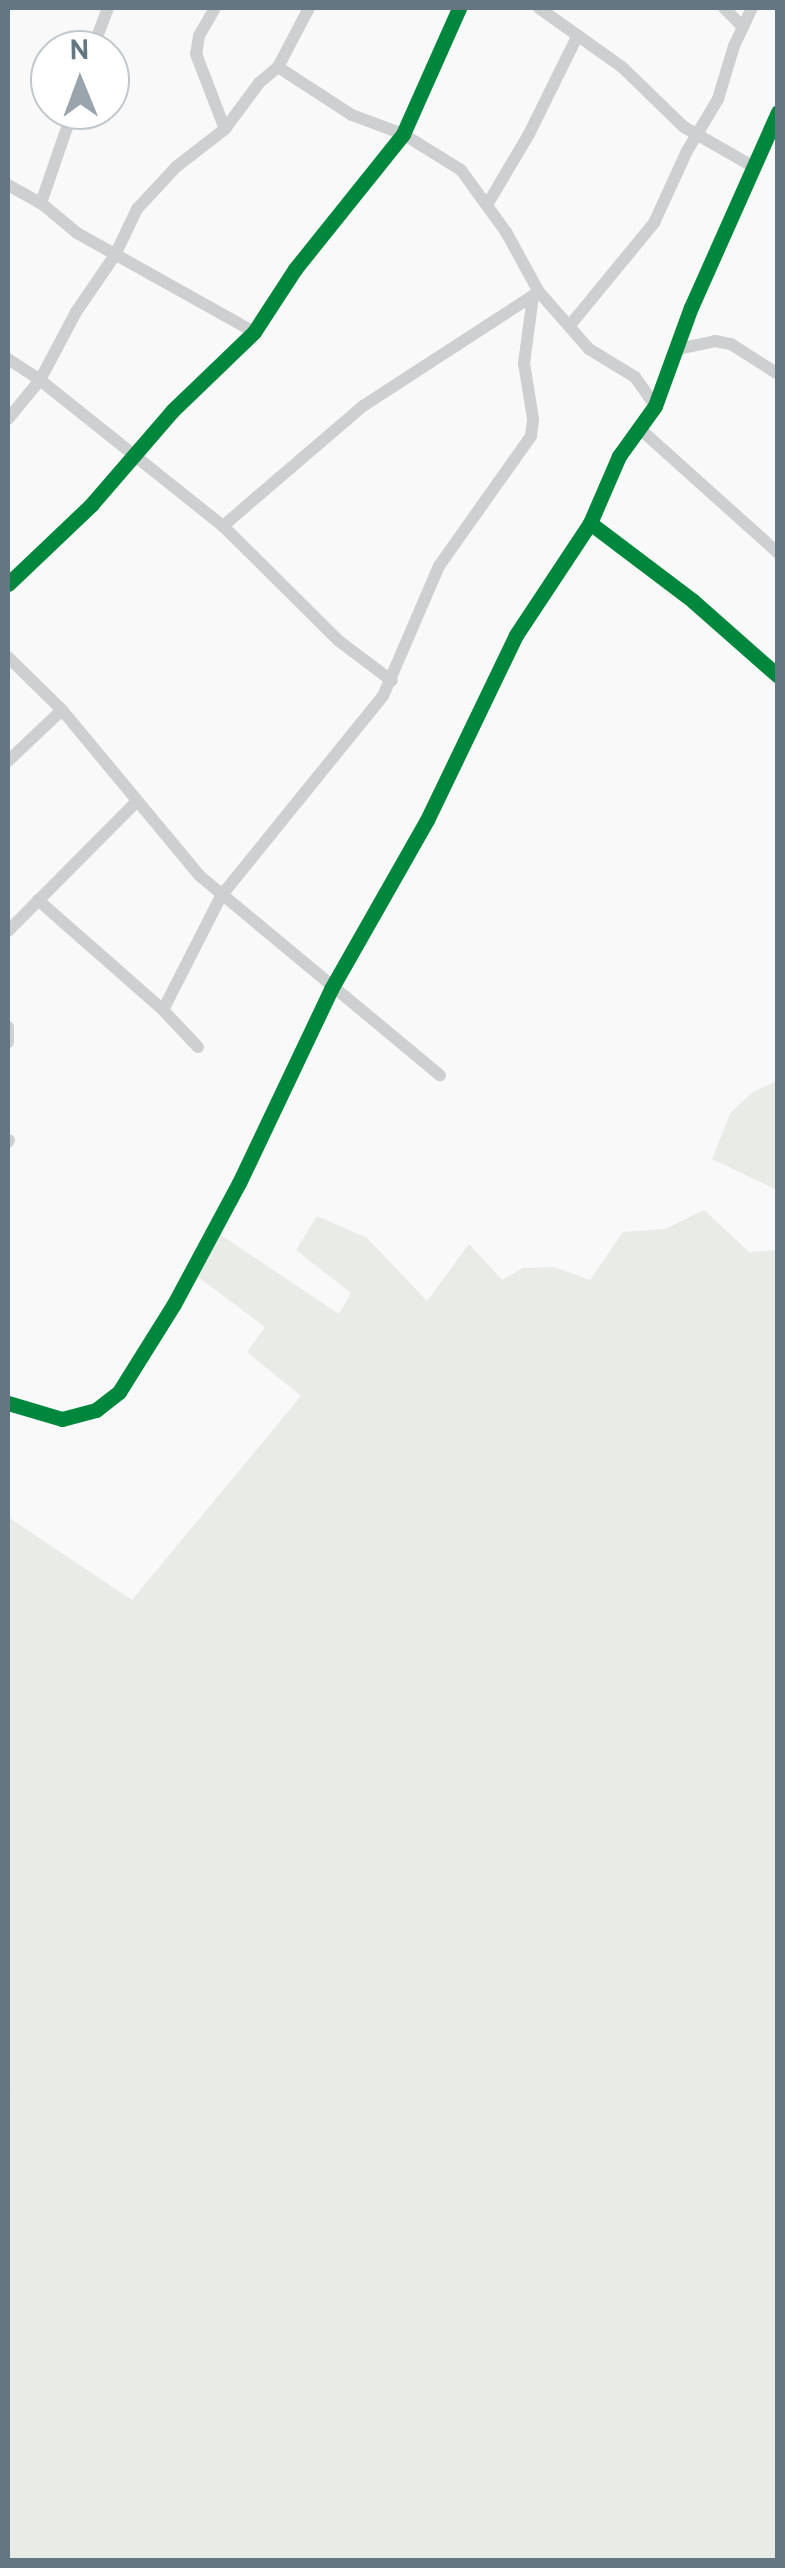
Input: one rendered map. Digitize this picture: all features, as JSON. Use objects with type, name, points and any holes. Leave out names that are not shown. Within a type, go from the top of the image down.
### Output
[{"type":"street","points":[[215,8],[199,36],[196,54],[225,128]]},
{"type":"street","points":[[8,419],[40,380],[76,312],[115,255],[136,209],[176,167],[225,128],[259,83],[278,67],[309,8]]},
{"type":"street","points":[[8,584],[254,332],[295,269],[402,134],[458,8]]},
{"type":"street","points":[[539,8],[622,67],[696,135],[752,166]]},
{"type":"street","points":[[724,8],[743,26]]},
{"type":"street","points":[[570,324],[654,223],[696,135],[718,99],[752,8]]},
{"type":"street","points":[[487,205],[529,134],[578,35]]},
{"type":"street","points":[[278,67],[352,114],[444,156],[487,205],[536,294],[570,324],[588,350],[640,383],[655,406]]},
{"type":"street","points":[[8,1403],[62,1420],[86,1414],[119,1392],[174,1304],[239,1182],[331,989],[427,820],[516,635],[590,523],[619,456],[655,406],[691,307],[778,112]]},
{"type":"street","points":[[41,203],[67,130]]},
{"type":"street","points":[[8,184],[115,255],[254,332]]},
{"type":"street","points":[[223,526],[363,406],[536,294]]},
{"type":"street","points":[[163,1010],[221,896],[392,682],[407,632],[439,566],[532,436],[534,418],[524,363],[536,294]]},
{"type":"street","points":[[678,349],[715,342],[731,344],[778,374]]},
{"type":"street","points":[[8,359],[40,380],[223,526],[340,642],[392,682]]},
{"type":"street","points":[[640,428],[778,553]]},
{"type":"street","points":[[590,523],[693,602],[778,676]]},
{"type":"street","points":[[8,657],[62,710],[171,845],[221,896],[440,1075]]},
{"type":"street","points":[[8,760],[62,710]]},
{"type":"street","points":[[8,931],[137,801]]},
{"type":"street","points":[[38,900],[163,1010],[198,1047]]},
{"type":"street","points":[[8,1027],[8,1042]]},
{"type":"shaded area","points":[[777,1081],[777,1190],[712,1159],[731,1112],[753,1092]]},
{"type":"shaded area","points":[[704,1210],[749,1252],[777,1250],[777,2560],[8,2560],[8,2092],[12,2097],[8,2088],[8,1517],[132,1600],[301,1396],[247,1352],[265,1327],[194,1274],[218,1233],[339,1314],[351,1293],[296,1250],[317,1216],[367,1238],[427,1301],[469,1244],[502,1280],[523,1268],[554,1267],[590,1280],[623,1232],[665,1229]]},
{"type":"cycle path","points":[[8,584],[91,505],[172,411],[254,332],[295,269],[403,134],[459,8]]},
{"type":"cycle path","points":[[778,112],[691,307],[655,406],[619,456],[590,523],[693,601],[778,676]]},
{"type":"cycle path","points":[[8,1403],[62,1419],[96,1410],[119,1392],[174,1304],[239,1183],[331,989],[427,820],[516,635],[590,523]]}]
